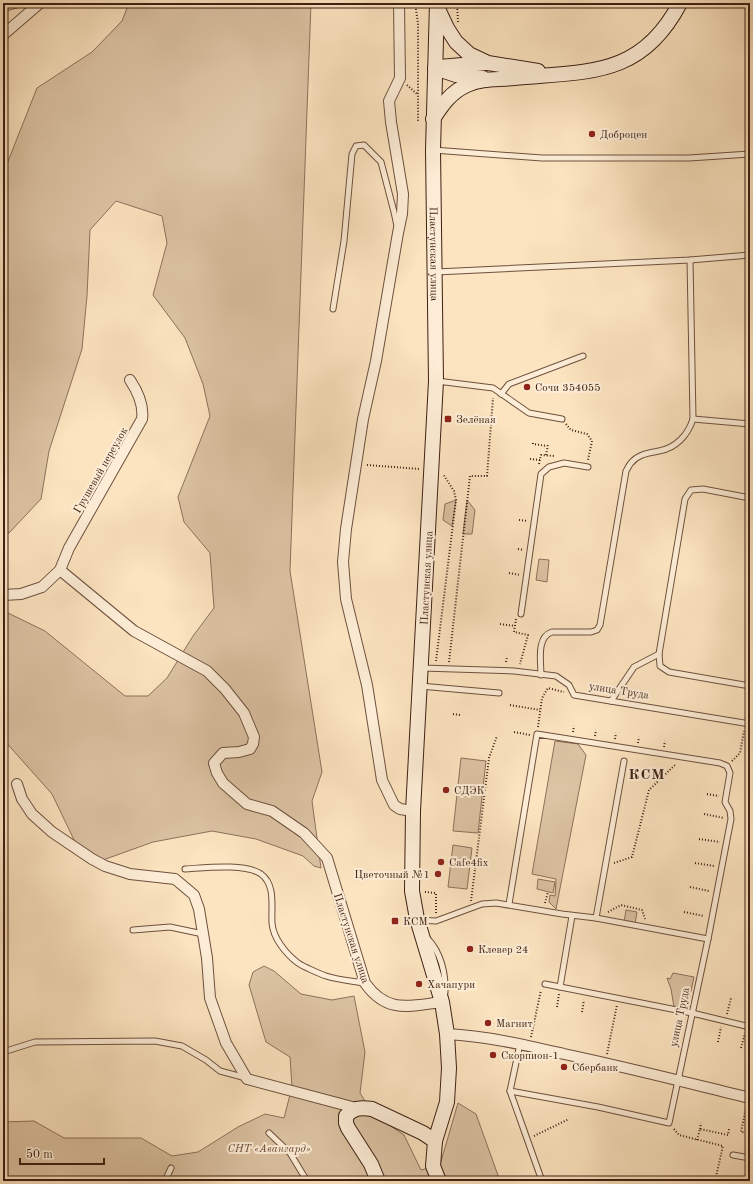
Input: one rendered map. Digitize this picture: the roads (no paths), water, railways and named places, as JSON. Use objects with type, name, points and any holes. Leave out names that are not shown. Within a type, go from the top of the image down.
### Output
[{"type":"main road","points":[[435,68],[456,75],[487,79],[576,74],[597,70],[622,62],[642,51],[659,36],[672,19],[680,3]]},
{"type":"main road","points":[[437,5],[447,28],[456,42],[469,54],[488,63]]},
{"type":"main road","name":"Пластунская улица","points":[[437,5],[432,150],[436,381],[413,811],[412,891],[417,919],[442,1002],[447,1034],[449,1068],[447,1102],[435,1141],[433,1166],[439,1181]]},
{"type":"main road","points":[[435,68],[488,63],[556,74]]},
{"type":"main road","points":[[433,119],[445,101],[456,92],[467,85],[487,79]]},
{"type":"main road","points":[[378,1181],[371,1164],[348,1128],[346,1122],[346,1116],[356,1108],[363,1107],[372,1109],[423,1133],[435,1141]]},
{"type":"street","points":[[3,35],[40,3]]},
{"type":"street","points":[[399,3],[400,78],[389,101],[403,194],[402,214],[376,361],[363,419],[346,529],[343,562],[346,599],[367,685],[382,780],[394,805],[400,809],[413,811]]},
{"type":"street","name":"Грушевый переулок","points":[[3,595],[21,594],[42,587],[60,570],[69,548],[142,419],[143,411],[140,400],[130,380]]},
{"type":"street","name":"Пластунская улица","points":[[60,570],[134,631],[207,671],[225,689],[244,713],[252,730],[254,737],[253,744],[250,749],[239,752],[223,753],[214,763],[217,773],[224,783],[247,804],[272,812],[304,833],[327,858],[365,983],[373,994],[383,1001],[403,1006],[442,1002]]},
{"type":"street","points":[[17,784],[22,799],[32,814],[52,832],[92,859],[105,866],[130,874],[175,879],[194,895],[199,909],[207,958],[210,998],[226,1043],[248,1079],[356,1108]]},
{"type":"street","points":[[447,1034],[472,1035],[520,1044],[679,1080],[749,1100]]},
{"type":"lane","points":[[333,309],[344,241],[352,154],[356,146],[364,144],[381,162],[398,233]]},
{"type":"lane","points":[[432,150],[542,158],[638,159],[689,158],[750,154]]},
{"type":"lane","points":[[435,272],[690,260],[750,255]]},
{"type":"lane","points":[[541,675],[541,644],[547,634],[552,632],[591,632],[597,630],[600,625],[626,471],[631,462],[645,454],[672,447],[680,441],[690,428],[693,419],[690,260]]},
{"type":"lane","points":[[501,394],[509,384],[583,356]]},
{"type":"lane","points":[[436,381],[493,388],[529,413],[562,419]]},
{"type":"lane","points":[[693,419],[750,424]]},
{"type":"lane","points":[[521,614],[541,474],[548,467],[564,463],[588,467]]},
{"type":"lane","points":[[750,498],[703,489],[691,490],[685,499],[659,654],[660,666],[669,672],[750,686]]},
{"type":"lane","points":[[611,701],[634,667],[659,654]]},
{"type":"lane","name":"улица Труда","points":[[421,668],[514,671],[556,676],[564,680],[569,685],[574,695],[748,724]]},
{"type":"lane","points":[[419,686],[499,693]]},
{"type":"lane","name":"улица Труда","points":[[509,904],[537,734],[720,763],[728,766],[730,773],[725,802],[730,811],[731,818],[727,843],[669,1123],[598,1107],[510,1091]]},
{"type":"lane","points":[[596,918],[624,761]]},
{"type":"lane","points":[[185,869],[234,867],[260,873],[265,877],[272,892],[272,925],[276,939],[287,953],[299,964],[327,976],[365,983]]},
{"type":"lane","points":[[417,919],[436,921],[482,904],[496,903],[509,904],[572,916],[596,918],[708,939]]},
{"type":"lane","points":[[560,987],[572,916]]},
{"type":"lane","points":[[133,930],[170,927],[203,934]]},
{"type":"lane","points":[[545,984],[692,1013],[748,1026]]},
{"type":"lane","points":[[3,1052],[35,1042],[155,1041],[182,1046],[206,1060],[220,1071],[248,1079]]},
{"type":"lane","points":[[520,1044],[510,1091],[542,1181]]},
{"type":"lane","points":[[268,1133],[290,1153],[307,1181]]},
{"type":"lane","points":[[733,1155],[750,1158]]},
{"type":"lane","points":[[165,1181],[171,1168]]},
{"type":"place","name":"Доброцен","points":[[592,134]]},
{"type":"place","name":"Сочи 354055","points":[[527,387]]},
{"type":"place","name":"Зелёная","points":[[448,419]]},
{"type":"place","name":"СДЭК","points":[[446,790]]},
{"type":"place","name":"Cafe4fix","points":[[441,862]]},
{"type":"place","name":"Цветочный №1","points":[[438,874]]},
{"type":"place","name":"КСМ","points":[[395,921]]},
{"type":"place","name":"Клевер 24","points":[[470,949]]},
{"type":"place","name":"Хачапури","points":[[419,984]]},
{"type":"place","name":"Магнит","points":[[488,1023]]},
{"type":"place","name":"Скорпион-1","points":[[493,1055]]},
{"type":"place","name":"Сбербанк","points":[[564,1067]]},
{"type":"district","name":"КСМ","points":[[647,774]]},
{"type":"park label","name":"СНТ «Авангард»","points":[[269,1148]]}]
